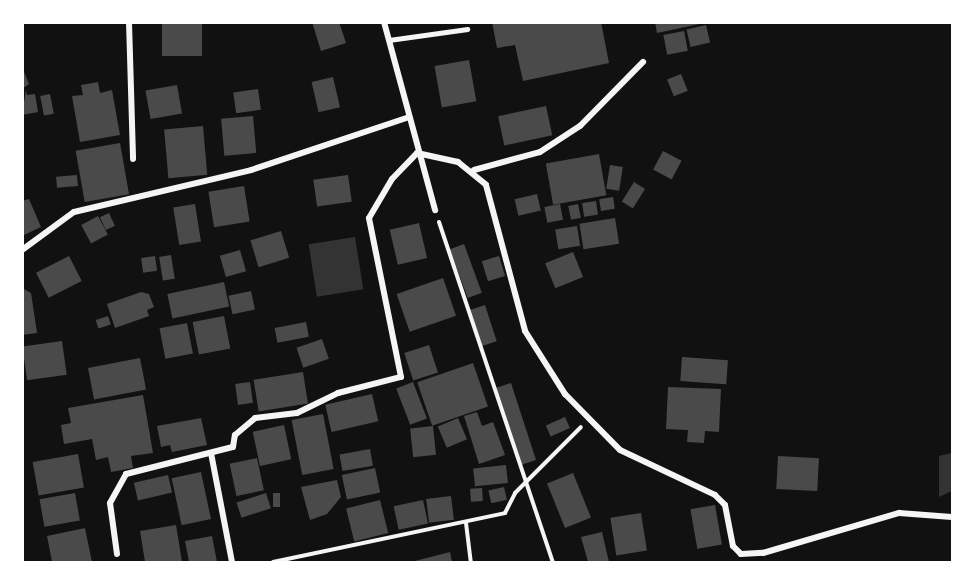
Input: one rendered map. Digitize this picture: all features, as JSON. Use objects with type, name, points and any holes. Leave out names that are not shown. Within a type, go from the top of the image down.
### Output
[{"type":"street","points":[[129,22],[133,159]]},
{"type":"street","points":[[384,22],[417,153],[435,210]]},
{"type":"street","points":[[474,170],[540,152],[580,126],[643,62]]},
{"type":"street","points":[[22,250],[74,212],[250,170],[409,117]]},
{"type":"street","points":[[117,554],[110,503],[126,474],[233,447],[235,435],[255,418],[310,409],[338,393],[401,377],[369,218],[392,179],[417,153],[432,153],[474,170],[486,185],[525,331],[544,365],[588,420],[620,450],[715,495],[724,505],[733,546],[741,554],[763,553],[899,513],[952,517]]},
{"type":"street","points":[[211,453],[232,562]]},
{"type":"lane","points":[[389,40],[467,29]]},
{"type":"path","points":[[435,210],[523,484],[553,562]]},
{"type":"path","points":[[273,562],[505,513],[523,484],[588,420]]},
{"type":"path","points":[[466,522],[471,562]]},
{"type":"shaded area","points":[[355,237],[363,289],[317,297],[309,244]]},
{"type":"shaded area","points":[[952,453],[952,491],[939,497],[939,456]]},
{"type":"building","points":[[162,22],[202,22],[202,56],[162,56]]},
{"type":"building","points":[[312,22],[339,22],[346,43],[321,51]]},
{"type":"building","points":[[492,22],[601,22],[609,63],[523,81],[515,45],[497,48]]},
{"type":"building","points":[[655,22],[704,22],[704,23],[657,33]]},
{"type":"building","points":[[706,25],[710,43],[691,47],[687,29]]},
{"type":"building","points":[[684,31],[688,51],[667,55],[663,35]]},
{"type":"building","points":[[469,60],[476,101],[442,107],[435,66]]},
{"type":"building","points":[[22,67],[29,84],[22,89]]},
{"type":"building","points":[[681,74],[688,91],[674,96],[667,80]]},
{"type":"building","points":[[333,77],[340,107],[319,112],[312,82]]},
{"type":"building","points":[[98,82],[100,93],[112,90],[120,135],[80,142],[72,96],[83,95],[81,85]]},
{"type":"building","points":[[177,85],[182,114],[151,119],[145,91]]},
{"type":"building","points":[[258,89],[261,110],[236,113],[233,92]]},
{"type":"building","points":[[26,90],[27,95],[35,94],[38,112],[22,115]]},
{"type":"building","points":[[50,94],[54,114],[44,116],[40,96]]},
{"type":"building","points":[[546,106],[552,135],[504,146],[498,116]]},
{"type":"building","points":[[253,116],[256,153],[224,156],[221,119]]},
{"type":"building","points":[[203,126],[207,175],[168,178],[164,129]]},
{"type":"building","points":[[120,143],[129,194],[85,202],[76,151]]},
{"type":"building","points":[[663,151],[682,161],[672,179],[653,170]]},
{"type":"building","points":[[599,154],[606,195],[553,205],[546,163]]},
{"type":"building","points":[[610,165],[623,167],[619,191],[606,189]]},
{"type":"building","points":[[77,175],[78,186],[57,188],[56,177]]},
{"type":"building","points":[[348,175],[352,202],[317,207],[313,180]]},
{"type":"building","points":[[634,182],[645,189],[633,208],[622,202]]},
{"type":"building","points":[[244,186],[250,222],[214,227],[208,192]]},
{"type":"building","points":[[537,194],[541,211],[518,216],[515,199]]},
{"type":"building","points":[[613,197],[615,209],[601,211],[599,199]]},
{"type":"building","points":[[29,199],[41,227],[24,235],[22,201]]},
{"type":"building","points":[[596,201],[598,215],[584,217],[582,203]]},
{"type":"building","points":[[195,204],[201,242],[179,245],[173,207]]},
{"type":"building","points":[[560,204],[563,220],[547,223],[544,207]]},
{"type":"building","points":[[578,204],[581,218],[571,220],[568,206]]},
{"type":"building","points":[[109,213],[115,226],[106,230],[100,217]]},
{"type":"building","points":[[98,216],[108,235],[91,243],[81,225]]},
{"type":"building","points":[[615,218],[619,244],[584,249],[579,224]]},
{"type":"building","points":[[419,223],[427,258],[398,265],[390,230]]},
{"type":"building","points":[[577,226],[580,246],[558,249],[555,229]]},
{"type":"building","points":[[281,231],[289,258],[259,267],[250,240]]},
{"type":"building","points":[[464,244],[482,293],[468,298],[450,249]]},
{"type":"building","points":[[240,250],[246,271],[226,277],[220,256]]},
{"type":"building","points":[[573,252],[583,277],[555,288],[545,263]]},
{"type":"building","points":[[171,255],[175,279],[163,281],[159,257]]},
{"type":"building","points":[[69,256],[82,281],[49,298],[36,273]]},
{"type":"building","points":[[155,256],[157,271],[143,273],[141,258]]},
{"type":"building","points":[[499,256],[505,276],[488,281],[482,261]]},
{"type":"building","points":[[443,278],[456,316],[410,332],[397,294]]},
{"type":"building","points":[[224,282],[229,306],[172,319],[167,294]]},
{"type":"building","points":[[22,288],[31,293],[37,333],[22,335]]},
{"type":"building","points":[[251,291],[255,310],[232,314],[229,296]]},
{"type":"building","points":[[141,292],[149,294],[154,307],[147,310],[149,316],[115,328],[107,304]]},
{"type":"building","points":[[485,305],[497,341],[481,346],[469,310]]},
{"type":"building","points":[[108,316],[111,325],[98,329],[96,320]]},
{"type":"building","points":[[224,316],[230,348],[199,354],[193,322]]},
{"type":"building","points":[[306,322],[309,337],[277,343],[275,328]]},
{"type":"building","points":[[187,323],[193,353],[165,359],[160,328]]},
{"type":"building","points":[[322,339],[329,359],[303,368],[296,348]]},
{"type":"building","points":[[62,341],[67,375],[27,380],[22,347]]},
{"type":"building","points":[[429,345],[438,373],[413,381],[404,353]]},
{"type":"building","points":[[682,357],[728,360],[726,384],[680,381]]},
{"type":"building","points":[[140,358],[146,389],[94,400],[88,368]]},
{"type":"building","points":[[473,363],[488,406],[432,426],[417,382]]},
{"type":"building","points":[[303,372],[308,404],[259,411],[254,380]]},
{"type":"building","points":[[250,382],[253,403],[238,405],[235,384]]},
{"type":"building","points":[[413,382],[427,418],[410,425],[396,388]]},
{"type":"building","points":[[511,383],[536,460],[520,465],[495,388]]},
{"type":"building","points":[[668,387],[721,389],[719,432],[705,431],[704,443],[687,442],[688,430],[666,429]]},
{"type":"building","points":[[372,394],[378,421],[332,432],[325,405]]},
{"type":"building","points":[[143,395],[153,453],[131,456],[133,468],[111,472],[108,457],[96,460],[92,439],[64,444],[61,425],[71,423],[68,408]]},
{"type":"building","points":[[477,412],[482,426],[493,422],[505,455],[479,464],[464,416]]},
{"type":"building","points":[[323,414],[334,469],[302,475],[292,420]]},
{"type":"building","points":[[565,417],[570,428],[551,437],[546,426]]},
{"type":"building","points":[[201,418],[207,445],[172,452],[170,445],[161,447],[157,426]]},
{"type":"building","points":[[458,418],[467,439],[447,448],[438,427]]},
{"type":"building","points":[[284,425],[291,459],[260,466],[253,432]]},
{"type":"building","points":[[433,426],[436,455],[413,457],[410,428]]},
{"type":"building","points":[[370,449],[373,466],[342,471],[339,454]]},
{"type":"building","points":[[78,454],[84,487],[39,495],[33,462]]},
{"type":"building","points":[[778,456],[819,458],[817,491],[776,489]]},
{"type":"building","points":[[257,458],[264,490],[236,496],[230,464]]},
{"type":"building","points":[[506,465],[508,483],[475,486],[473,468]]},
{"type":"building","points":[[375,468],[380,492],[347,500],[342,475]]},
{"type":"building","points":[[201,472],[211,519],[182,525],[172,478]]},
{"type":"building","points":[[573,473],[591,518],[565,528],[547,483]]},
{"type":"building","points":[[168,475],[172,493],[138,500],[134,483]]},
{"type":"building","points":[[337,480],[341,497],[327,514],[310,520],[301,487]]},
{"type":"building","points":[[504,487],[507,500],[491,503],[488,491]]},
{"type":"building","points":[[482,488],[483,501],[471,502],[470,489]]},
{"type":"building","points":[[75,493],[80,521],[44,527],[40,499]]},
{"type":"building","points":[[266,493],[271,508],[241,518],[237,503]]},
{"type":"building","points":[[273,493],[280,493],[280,507],[273,507]]},
{"type":"building","points":[[451,496],[454,520],[429,523],[426,499]]},
{"type":"building","points":[[380,500],[388,533],[354,541],[346,508]]},
{"type":"building","points":[[423,500],[428,523],[399,530],[394,506]]},
{"type":"building","points":[[715,505],[722,544],[697,549],[690,509]]},
{"type":"building","points":[[641,513],[647,551],[616,555],[610,518]]},
{"type":"building","points":[[176,525],[182,562],[145,562],[140,531]]},
{"type":"building","points":[[85,528],[92,562],[52,562],[47,536]]},
{"type":"building","points":[[602,532],[609,562],[588,562],[581,537]]},
{"type":"building","points":[[212,536],[217,562],[189,562],[185,541]]},
{"type":"building","points":[[450,552],[452,562],[411,562]]}]
